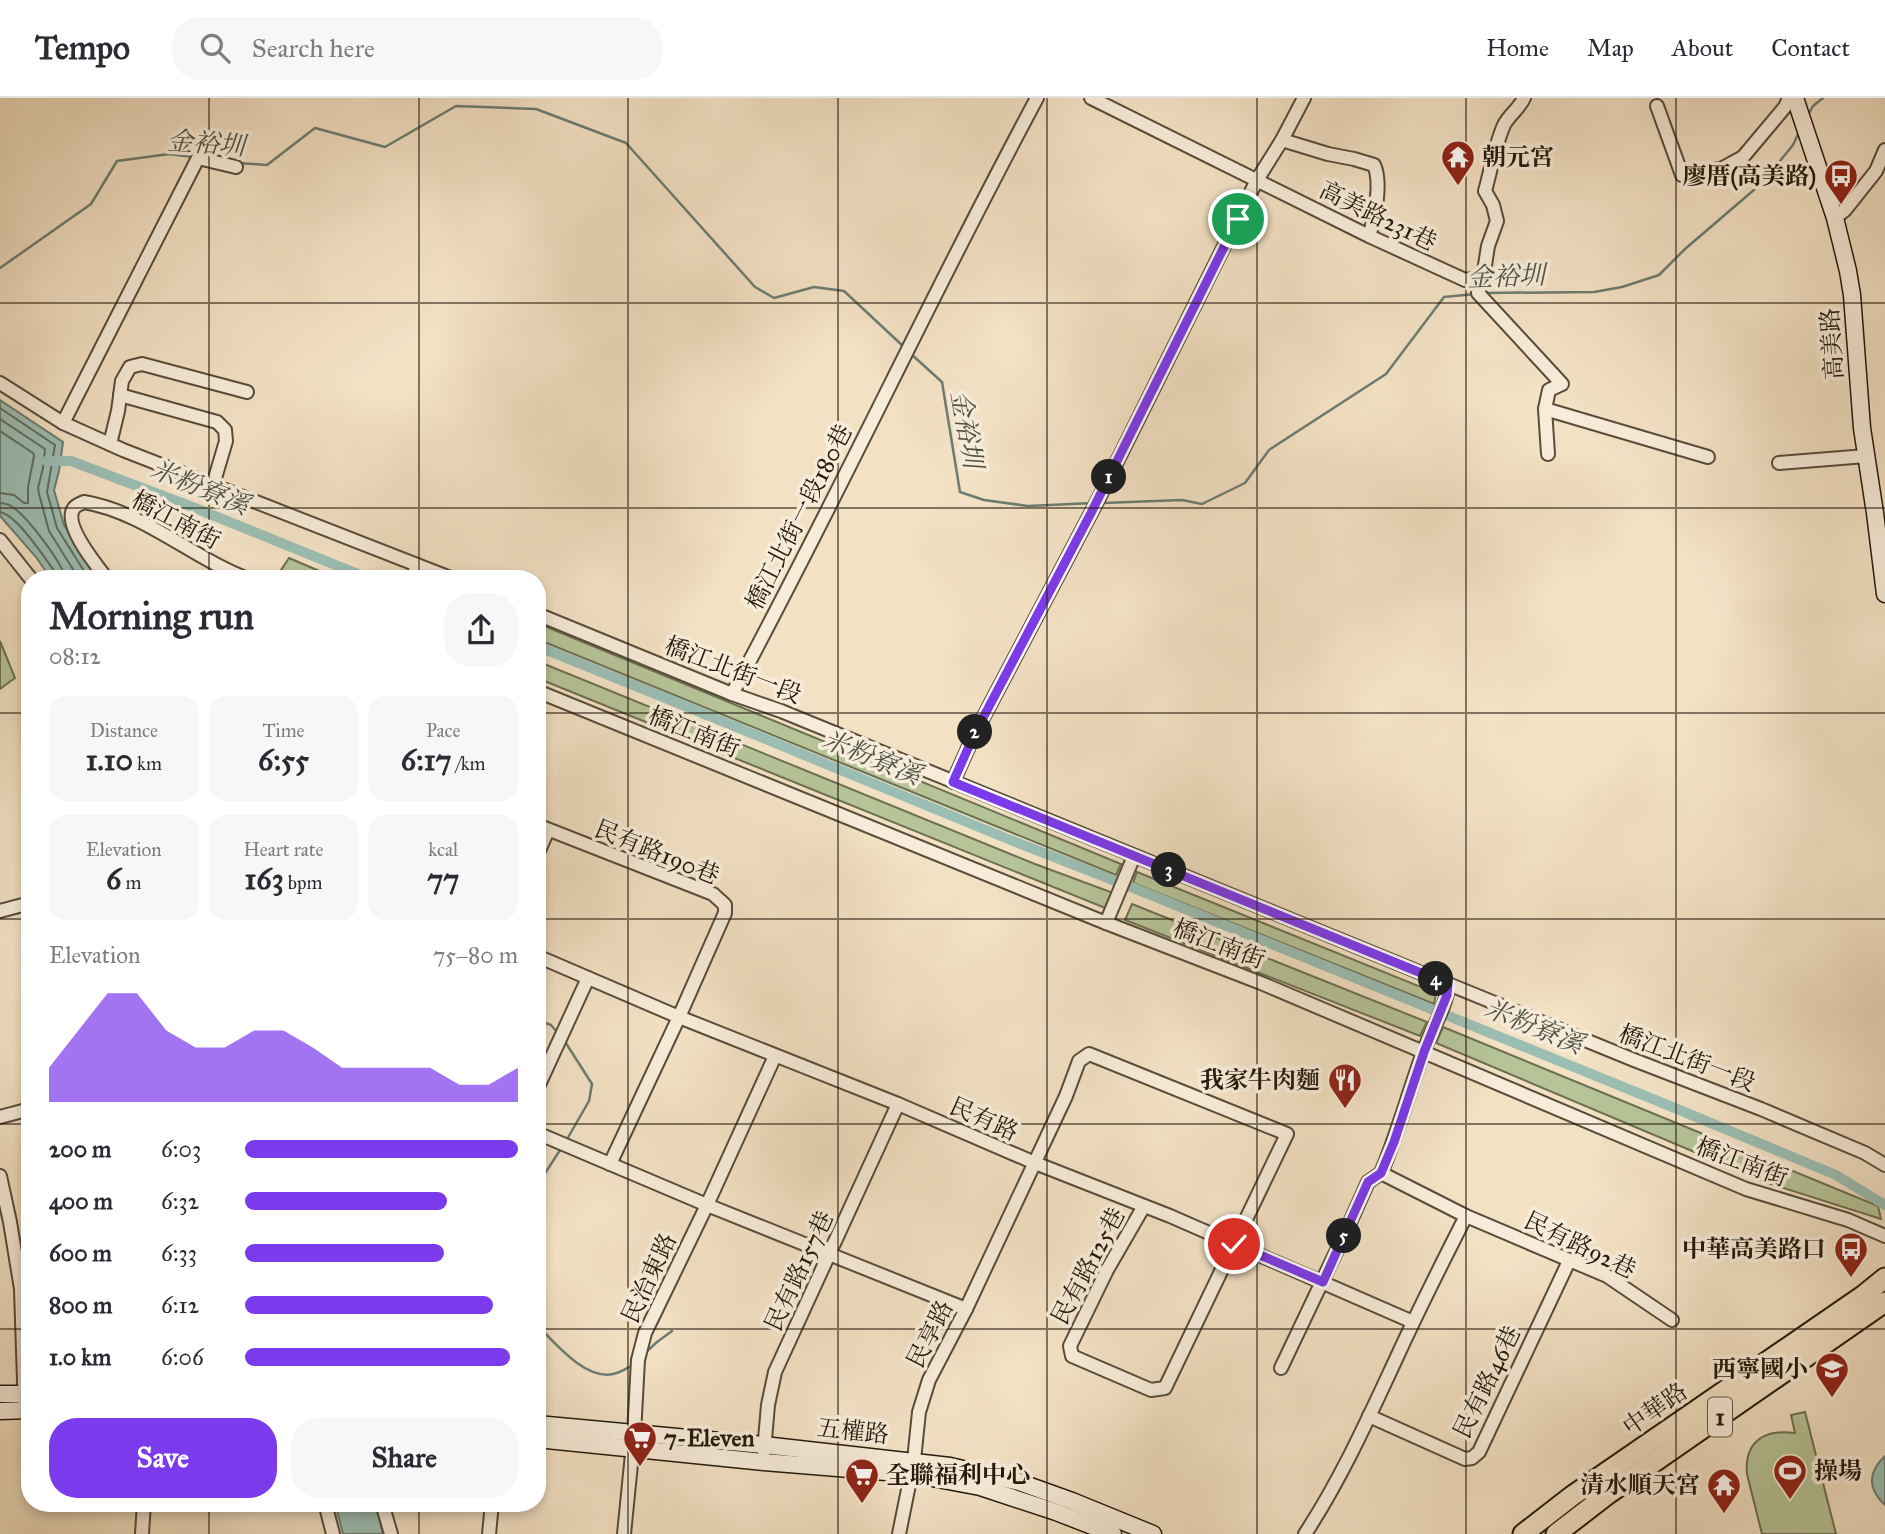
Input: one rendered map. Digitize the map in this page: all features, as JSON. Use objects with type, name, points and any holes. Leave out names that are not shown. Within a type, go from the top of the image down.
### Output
[{"type":"main road","name":"中華路","points":[[1522,1534],[1572,1496],[1885,1278]]},
{"type":"main road","name":"中華路","points":[[1556,1534],[1608,1494],[1883,1307]]},
{"type":"street","name":"橋江北街一段180巷","points":[[732,694],[984,195],[1037,98]]},
{"type":"street","name":"高美路231巷","points":[[1091,98],[1369,236],[1465,280],[1483,278]]},
{"type":"street","points":[[953,782],[974,735],[1091,513],[1257,180],[1304,98]]},
{"type":"street","points":[[1524,98],[1503,128],[1485,191],[1493,205],[1497,221],[1488,246],[1478,293],[1562,384],[1549,390],[1545,409],[1548,454]]},
{"type":"street","points":[[1657,106],[1682,175],[1721,169],[1743,157],[1785,107],[1789,98]]},
{"type":"street","name":"高美路","points":[[1795,98],[1835,218],[1848,271],[1866,456],[1884,583]]},
{"type":"street","points":[[1282,140],[1374,165],[1377,172],[1375,219],[1369,236]]},
{"type":"street","points":[[1835,218],[1845,211],[1876,170],[1885,150]]},
{"type":"street","points":[[63,424],[198,158],[236,167]]},
{"type":"street","points":[[110,444],[122,381],[130,367],[142,363],[247,393]]},
{"type":"street","points":[[0,383],[63,424],[213,485],[405,570]]},
{"type":"street","points":[[120,394],[217,422],[225,430],[226,441],[213,485]]},
{"type":"street","points":[[1545,409],[1708,457]]},
{"type":"street","points":[[1779,463],[1866,456]]},
{"type":"street","name":"橋江南街","points":[[101,570],[72,528],[74,508],[84,502],[102,505],[134,518],[225,570]]},
{"type":"street","points":[[0,540],[24,570]]},
{"type":"street","name":"橋江北街一段","points":[[546,618],[953,782],[1131,862],[1448,984],[1865,1153],[1885,1165]]},
{"type":"street","name":"橋江南街","points":[[546,695],[1261,984],[1746,1189],[1848,1220],[1885,1236]]},
{"type":"street","name":"民有路190巷","points":[[546,829],[713,894],[725,905],[725,913],[679,1017]]},
{"type":"street","points":[[1106,923],[1131,862]]},
{"type":"street","points":[[0,911],[21,905]]},
{"type":"street","name":"民有路","points":[[546,960],[679,1017],[1170,1216],[1413,1322]]},
{"type":"street","points":[[546,1069],[588,978]]},
{"type":"street","points":[[1282,1368],[1368,1182],[1381,1173],[1448,991],[1448,984]]},
{"type":"street","points":[[610,1164],[679,1017]]},
{"type":"street","name":"民享路","points":[[899,1534],[919,1412],[929,1380],[1035,1163],[1080,1061],[1089,1054],[1287,1134],[1234,1244]]},
{"type":"street","name":"民治東路","points":[[624,1534],[638,1360],[645,1332],[775,1056]]},
{"type":"street","name":"民有路157巷","points":[[764,1462],[768,1405],[775,1373],[898,1104]]},
{"type":"street","points":[[0,1117],[21,1111]]},
{"type":"street","points":[[546,1137],[965,1309]]},
{"type":"street","name":"民有路92巷","points":[[1381,1173],[1466,1216],[1609,1278],[1672,1320]]},
{"type":"street","points":[[0,1176],[21,1270]]},
{"type":"street","name":"民有路125巷","points":[[1144,1206],[1107,1270],[1070,1346],[1072,1356],[1151,1390],[1165,1388],[1234,1244]]},
{"type":"street","points":[[1305,1534],[1325,1503],[1466,1216]]},
{"type":"street","name":"民有路46巷","points":[[1369,1416],[1465,1459],[1472,1458],[1479,1452],[1569,1261]]},
{"type":"street","points":[[0,1394],[21,1394]]},
{"type":"street","points":[[0,1411],[21,1410]]},
{"type":"street","name":"五權路","points":[[546,1426],[764,1462],[950,1466],[1019,1482],[1153,1534]]},
{"type":"street","name":"五權路","points":[[546,1439],[764,1445],[912,1467],[1056,1512],[1113,1534]]},
{"type":"street","points":[[142,1534],[143,1512]]},
{"type":"street","points":[[327,1512],[333,1534]]},
{"type":"street","points":[[384,1512],[390,1534]]},
{"type":"street","points":[[489,1534],[491,1512]]},
{"type":"green space","points":[[289,558],[317,570],[281,570]]},
{"type":"green space","points":[[546,627],[1121,864],[1116,875],[546,643]]},
{"type":"green space","points":[[0,641],[15,678],[0,689]]},
{"type":"green space","points":[[546,665],[1035,864],[1116,894],[1110,910],[546,682]]},
{"type":"green space","points":[[1137,872],[1436,993],[1434,1004],[1133,883]]},
{"type":"green space","points":[[1132,904],[1427,1022],[1420,1036],[1125,920]]},
{"type":"green space","points":[[1443,1027],[1878,1206],[1881,1219],[1768,1183],[1436,1043]]},
{"type":"green space","points":[[1805,1412],[1836,1534],[1762,1534],[1747,1474],[1749,1453],[1753,1445],[1766,1436],[1774,1433],[1795,1433],[1791,1415]]},
{"type":"water","points":[[0,400],[63,442],[54,490],[64,525],[92,570],[45,570],[0,516]]},
{"type":"water","points":[[1885,1456],[1885,1505],[1875,1493],[1872,1480],[1875,1468]]},
{"type":"water","points":[[337,1512],[377,1512],[383,1534],[343,1534]]},
{"type":"waterway","name":"金裕圳","points":[[1807,117],[1813,106],[1823,98]]},
{"type":"waterway","name":"金裕圳","points":[[239,163],[267,165],[315,128],[385,147],[456,106],[536,109],[626,143],[755,287],[774,298],[814,287],[844,291],[904,347]]},
{"type":"waterway","name":"金裕圳","points":[[1485,293],[1594,292],[1622,287],[1659,275],[1762,183],[1793,145],[1799,132]]},
{"type":"waterway","name":"金裕圳","points":[[0,268],[91,204],[117,161],[169,154],[194,157]]},
{"type":"waterway","name":"金裕圳","points":[[1103,503],[1182,500],[1202,504],[1245,483],[1269,450],[1386,374],[1444,297],[1475,294]]},
{"type":"waterway","name":"金裕圳","points":[[911,354],[942,382],[960,492],[984,500],[1028,506],[1093,503]]},
{"type":"waterway","name":"米粉寮溪","points":[[46,461],[71,461],[348,570]]},
{"type":"waterway","name":"米粉寮溪","points":[[546,650],[1665,1104],[1836,1175],[1885,1205]]},
{"type":"waterway","points":[[546,1023],[557,1032]]},
{"type":"waterway","points":[[564,1040],[592,1084],[589,1101],[566,1141]]},
{"type":"waterway","points":[[546,1172],[562,1147]]},
{"type":"waterway","points":[[645,1353],[672,1331]]},
{"type":"waterway","points":[[546,1334],[571,1358],[592,1371],[613,1374],[633,1365]]},
{"type":"place","name":"朝元宮","points":[[1458,187]]},
{"type":"place","name":"廖厝(高美路)","points":[[1841,206]]},
{"type":"place","name":"我家牛肉麵","points":[[1345,1110]]},
{"type":"place","name":"中華高美路口","points":[[1851,1279]]},
{"type":"place","name":"西寧國小","points":[[1832,1399]]},
{"type":"place","name":"7-Eleven","points":[[640,1468]]},
{"type":"place","name":"操場","points":[[1790,1501]]},
{"type":"place","name":"全聯福利中心","points":[[862,1505]]},
{"type":"place","name":"清水順天宮","points":[[1724,1515]]},
{"type":"route","points":[[1234,1244],[1323,1282],[1368,1182],[1381,1173],[1447,995],[1448,984],[953,782],[974,735],[1091,513],[1238,219]]}]
